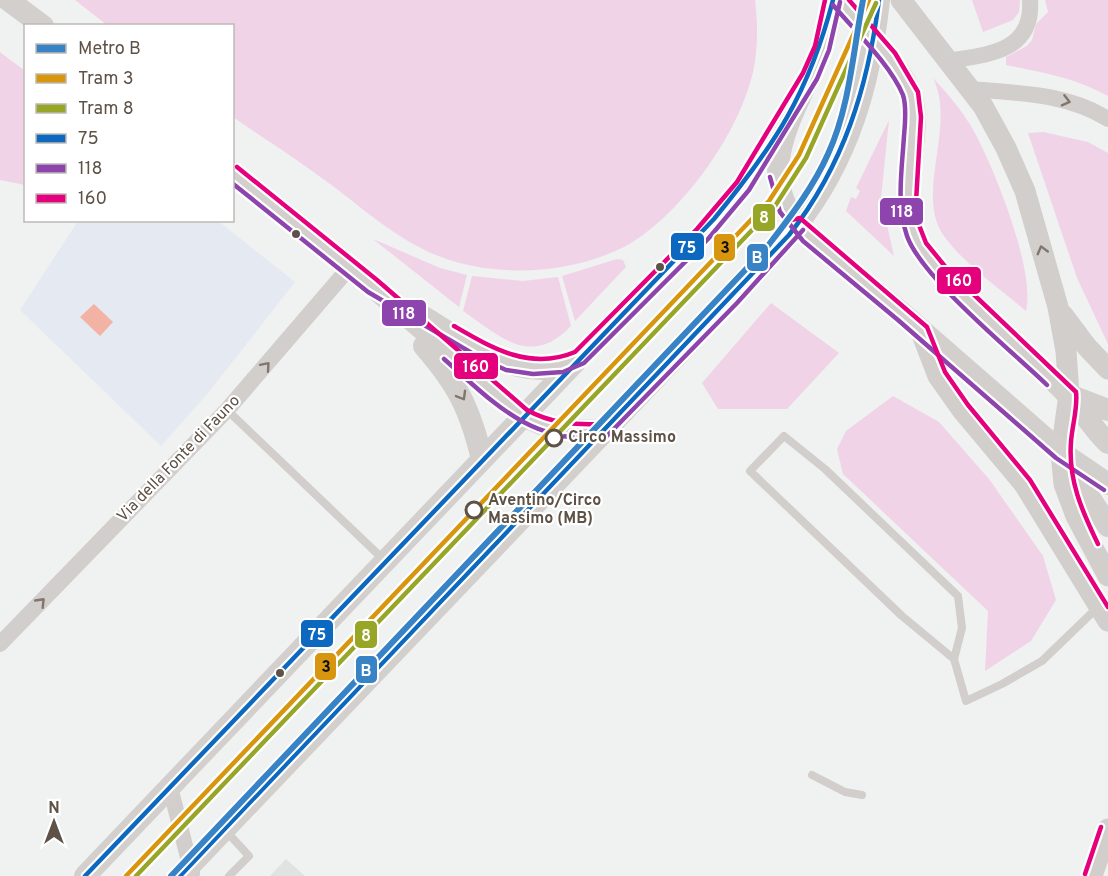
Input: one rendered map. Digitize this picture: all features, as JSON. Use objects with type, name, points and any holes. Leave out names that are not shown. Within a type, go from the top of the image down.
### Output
[{"type":"main road","points":[[8,0],[28,13]]},
{"type":"main road","points":[[833,0],[822,48],[799,98],[778,157],[776,175],[780,193],[797,225],[1061,452],[1108,483]]},
{"type":"main road","points":[[839,0],[868,33],[906,83],[912,101],[907,188],[909,210],[917,241],[944,276],[1069,395],[1108,443]]},
{"type":"main road","points":[[187,872],[224,830],[732,297],[797,225],[819,191],[862,100],[868,33],[879,0]]},
{"type":"main road","points":[[85,876],[579,358],[720,215],[753,172],[799,98]]},
{"type":"main road","points":[[234,175],[372,286],[523,417],[557,429],[603,431]]},
{"type":"main road","points":[[372,286],[468,343],[509,363],[547,368],[567,364],[579,358]]},
{"type":"main road","points":[[372,286],[438,362],[456,387],[473,420],[482,459]]},
{"type":"main road","points":[[1069,395],[1108,410]]},
{"type":"main road","points":[[1061,452],[1108,526]]},
{"type":"street","points":[[901,0],[970,89],[995,126],[1019,176],[1058,307],[1066,351],[1069,395],[1061,452],[1068,499],[1108,576]]},
{"type":"street","points":[[947,61],[1005,50],[1019,36],[1026,24],[1030,0]]},
{"type":"street","points":[[970,89],[1060,99],[1088,108],[1108,119]]},
{"type":"street","name":"Via della Fonte di Fauno","points":[[0,644],[228,410],[349,268]]},
{"type":"street","points":[[1058,307],[1086,347],[1108,369]]},
{"type":"street","points":[[921,332],[938,376],[962,410],[1024,484],[1104,613]]},
{"type":"street","points":[[170,787],[181,827],[187,872]]},
{"type":"street","points":[[1092,876],[1108,829]]},
{"type":"lane","points":[[132,876],[181,827],[780,193],[868,33],[872,0]]},
{"type":"lane","points":[[228,410],[386,562]]},
{"type":"lane","points":[[954,659],[902,616],[750,471],[784,436],[825,469],[958,596],[962,628],[954,659],[966,701],[1042,661],[1104,613]]},
{"type":"lane","points":[[812,775],[845,792],[862,795]]},
{"type":"lane","points":[[224,830],[249,856],[229,876]]},
{"type":"shaded area","points":[[75,0],[755,0],[757,45],[753,72],[735,121],[704,172],[666,216],[624,247],[584,262],[541,270],[498,270],[456,262],[418,247],[234,118],[234,24],[106,24]]},
{"type":"shaded area","points":[[972,0],[1020,0],[1019,12],[1013,20],[983,32]]},
{"type":"shaded area","points":[[1045,0],[1108,0],[1108,96],[1071,80],[1006,65],[1006,57],[1027,46],[1032,40],[1036,24],[1048,12]]},
{"type":"shaded area","points":[[0,52],[24,70],[24,185],[0,180]]},
{"type":"shaded area","points":[[933,78],[971,126],[990,164],[1019,244],[1025,270],[1026,311],[952,247],[936,219],[933,200],[941,117],[939,97]]},
{"type":"shaded area","points":[[889,120],[881,198],[894,256],[846,211],[851,197],[856,199],[860,191],[856,188]]},
{"type":"shaded area","points":[[1043,132],[1088,142],[1108,153],[1108,344],[1077,278],[1028,133]]},
{"type":"shaded area","points":[[77,222],[219,222],[295,282],[208,393],[161,446],[20,310]]},
{"type":"shaded area","points":[[373,239],[440,268],[467,275],[459,307]]},
{"type":"shaded area","points":[[617,259],[623,260],[626,267],[575,321],[562,276]]},
{"type":"shaded area","points":[[472,276],[523,281],[558,277],[571,326],[543,345],[529,347],[503,338],[463,311]]},
{"type":"shaded area","points":[[771,303],[839,353],[787,409],[718,409],[702,383]]},
{"type":"shaded area","points":[[94,304],[113,322],[100,336],[80,317]]},
{"type":"shaded area","points":[[893,396],[939,422],[989,479],[1043,556],[1056,600],[1031,641],[985,671],[988,611],[843,474],[837,449],[846,431]]},
{"type":"shaded area","points":[[286,859],[305,876],[270,876]]},
{"type":"metro line","name":"B","points":[[171,876],[767,247],[808,190],[822,167],[835,136],[846,98],[863,0]]},
{"type":"tram line","name":"3","points":[[126,876],[769,201],[799,155],[869,0]]},
{"type":"tram line","name":"8","points":[[136,876],[775,206],[806,158],[876,3]]},
{"type":"transit line","name":"160","points":[[454,326],[497,349],[527,358],[542,359],[575,352],[697,229],[737,182],[803,73],[815,46],[825,0]]},
{"type":"transit line","name":"75","points":[[85,876],[714,219],[755,167],[787,117],[813,63],[833,0]]},
{"type":"transit line","name":"160","points":[[849,0],[895,53],[918,92],[921,117],[916,202],[919,225],[926,243],[948,270],[1076,392],[1071,442],[1072,469],[1077,495],[1098,544]]},
{"type":"transit line","name":"75","points":[[180,876],[789,235],[825,181],[839,153],[868,64],[879,0]]},
{"type":"transit line","name":"118","points":[[234,185],[368,292],[482,359],[506,370],[533,374],[563,372],[584,363],[708,239],[749,190],[817,79],[829,50],[840,2]]},
{"type":"transit line","name":"118","points":[[833,5],[881,60],[903,95],[905,115],[901,186],[902,212],[907,236],[916,253],[930,272],[969,314],[1047,385]]},
{"type":"transit line","name":"160","points":[[237,167],[377,280],[527,410],[544,418],[572,423],[600,424],[727,293],[791,220],[800,218],[927,327],[945,372],[968,405],[1030,480],[1108,607]]},
{"type":"transit line","name":"118","points":[[770,177],[780,212],[803,241],[898,320],[1056,458],[1104,490]]},
{"type":"transit line","name":"118","points":[[444,359],[498,405],[535,428],[556,435],[605,438],[737,303],[803,230]]},
{"type":"transit line","name":"160","points":[[1085,874],[1101,827]]},
{"type":"place","name":"Circo Massimo","points":[[554,438]]},
{"type":"place","name":"Aventino/Circo Massimo (MB)","points":[[474,510]]}]
